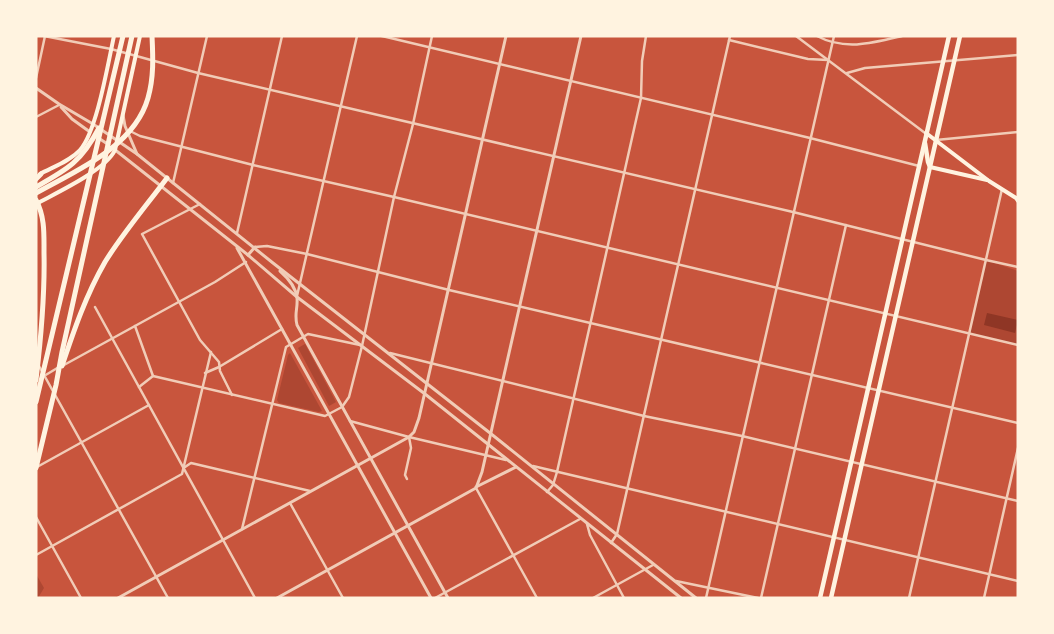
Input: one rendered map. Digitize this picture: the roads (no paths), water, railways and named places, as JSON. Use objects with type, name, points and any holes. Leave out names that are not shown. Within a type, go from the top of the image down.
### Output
[{"type":"highway","points":[[36,402],[123,36]]},
{"type":"highway","points":[[36,468],[56,385],[132,36]]},
{"type":"highway","points":[[36,193],[97,158],[114,145],[134,125],[145,107],[150,90],[153,69],[152,36]]},
{"type":"highway","points":[[36,187],[58,175],[78,160],[90,144],[104,119]]},
{"type":"highway","points":[[56,385],[79,316],[100,271],[124,234],[167,178]]},
{"type":"highway","points":[[36,380],[44,314],[45,270],[44,224],[37,202]]},
{"type":"main road","points":[[38,176],[76,153],[86,142],[93,124],[114,36]]},
{"type":"main road","points":[[37,202],[100,167],[110,159],[118,140],[140,36]]},
{"type":"main road","points":[[820,598],[949,36]]},
{"type":"main road","points":[[831,598],[960,36]]},
{"type":"main road","points":[[939,78],[950,82]]},
{"type":"main road","points":[[926,133],[1018,201]]},
{"type":"main road","points":[[925,142],[930,167]]},
{"type":"main road","points":[[930,167],[990,181]]},
{"type":"street","points":[[36,78],[44,36],[111,50],[198,73],[793,212],[1018,267]]},
{"type":"street","points":[[174,183],[207,36]]},
{"type":"street","points":[[237,233],[282,36]]},
{"type":"street","points":[[356,36],[294,315],[297,325],[448,598]]},
{"type":"street","points":[[382,36],[712,114],[919,166]]},
{"type":"street","points":[[153,376],[325,416],[342,407],[349,397],[362,346],[394,197],[413,124],[432,36]]},
{"type":"street","points":[[118,598],[409,437],[414,432],[428,383],[506,36]]},
{"type":"street","points":[[537,598],[476,488],[488,444],[581,36]]},
{"type":"street","points":[[547,492],[553,484],[557,472],[641,98],[642,61],[646,36]]},
{"type":"street","points":[[796,36],[926,133]]},
{"type":"street","points":[[817,36],[833,43],[853,46],[902,36]]},
{"type":"street","points":[[706,598],[834,36]]},
{"type":"street","points":[[610,543],[616,534],[627,489],[730,38],[808,59],[829,60]]},
{"type":"street","points":[[847,73],[865,68],[1018,55]]},
{"type":"street","points":[[36,88],[137,154],[364,335],[428,383],[696,598]]},
{"type":"street","points":[[36,117],[59,104]]},
{"type":"street","points":[[59,104],[72,119],[161,186],[248,255],[297,297],[425,394],[681,598]]},
{"type":"street","points":[[123,110],[125,126],[137,154]]},
{"type":"street","points":[[125,126],[131,132],[140,136],[253,165],[324,180],[607,249],[1018,345]]},
{"type":"street","points":[[936,140],[1018,132]]},
{"type":"street","points":[[909,598],[1002,189]]},
{"type":"street","points":[[200,204],[142,234],[200,340],[219,362],[220,371],[232,394]]},
{"type":"street","points":[[674,581],[759,598],[778,524],[846,225]]},
{"type":"street","points":[[248,255],[255,247],[267,246],[307,254],[519,307],[1018,423]]},
{"type":"street","points":[[236,247],[431,598]]},
{"type":"street","points":[[36,380],[246,262]]},
{"type":"street","points":[[273,263],[292,284],[297,297]]},
{"type":"street","points":[[95,306],[255,598]]},
{"type":"street","points":[[135,326],[153,376]]},
{"type":"street","points":[[205,373],[219,367],[282,329]]},
{"type":"street","points":[[242,529],[286,347],[309,334],[362,346]]},
{"type":"street","points":[[36,555],[182,474],[211,352]]},
{"type":"street","points":[[390,353],[644,416],[742,436],[1018,502]]},
{"type":"street","points":[[36,360],[168,598]]},
{"type":"street","points":[[139,387],[153,376]]},
{"type":"street","points":[[36,468],[149,405]]},
{"type":"street","points":[[350,421],[508,460]]},
{"type":"street","points":[[407,479],[405,475],[410,448],[409,437]]},
{"type":"street","points":[[984,598],[1018,448]]},
{"type":"street","points":[[184,468],[191,463],[310,492]]},
{"type":"street","points":[[528,465],[1018,581]]},
{"type":"street","points":[[277,598],[394,532],[516,467]]},
{"type":"street","points":[[290,503],[343,598]]},
{"type":"street","points":[[36,517],[80,598]]},
{"type":"street","points":[[435,598],[580,519]]},
{"type":"street","points":[[587,524],[590,535],[624,598]]},
{"type":"street","points":[[593,598],[653,565]]}]
